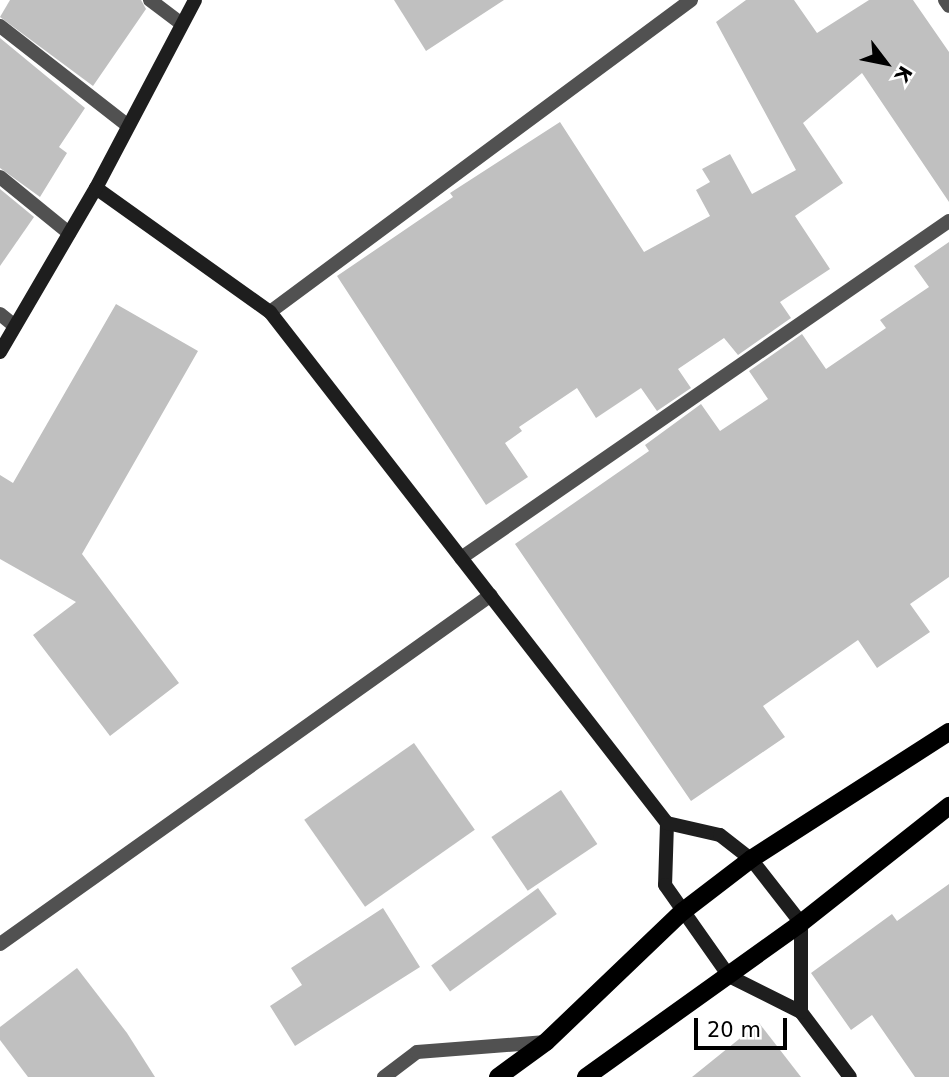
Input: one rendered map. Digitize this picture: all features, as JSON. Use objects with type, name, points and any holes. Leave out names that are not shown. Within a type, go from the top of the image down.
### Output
[{"type":"main road","points":[[498,1077],[546,1042],[682,912],[751,859],[949,732]]},
{"type":"main road","points":[[586,1077],[802,923],[949,806]]},
{"type":"street","points":[[150,0],[181,23]]},
{"type":"street","points":[[0,352],[96,188],[195,0]]},
{"type":"street","points":[[270,312],[691,0]]},
{"type":"street","points":[[945,0],[949,6]]},
{"type":"street","points":[[0,26],[127,125]]},
{"type":"street","points":[[0,177],[69,233]]},
{"type":"street","points":[[96,188],[270,312],[667,823],[665,885],[729,976],[800,1012],[850,1077]]},
{"type":"street","points":[[461,558],[949,221]]},
{"type":"street","points":[[0,314],[15,326]]},
{"type":"street","points":[[0,944],[491,595]]},
{"type":"street","points":[[667,823],[720,835],[751,859],[802,923],[800,1012]]},
{"type":"street","points":[[384,1077],[417,1052],[546,1042]]},
{"type":"building","points":[[10,0],[141,0],[146,9],[93,86],[0,17]]},
{"type":"building","points":[[394,0],[504,0],[426,51]]},
{"type":"building","points":[[746,0],[794,0],[817,33],[869,0],[913,0],[949,52],[949,202],[862,73],[803,123],[843,183],[795,216],[830,269],[780,302],[791,318],[738,355],[724,338],[678,369],[691,388],[657,411],[641,388],[596,418],[577,388],[519,427],[522,431],[505,443],[528,477],[486,505],[337,276],[453,197],[450,193],[560,122],[644,252],[710,216],[696,190],[710,182],[702,169],[730,154],[752,194],[796,170],[716,22]]},
{"type":"building","points":[[0,38],[85,108],[59,147],[67,153],[40,197],[0,168]]},
{"type":"building","points":[[0,189],[34,217],[0,266]]},
{"type":"building","points":[[949,242],[949,577],[910,604],[930,632],[877,668],[858,640],[763,706],[785,737],[691,801],[515,544],[649,451],[645,445],[701,404],[720,431],[768,399],[749,371],[802,334],[826,369],[886,328],[880,320],[929,287],[914,266]]},
{"type":"building","points":[[116,304],[198,351],[82,554],[179,683],[110,736],[33,635],[76,602],[0,559],[0,475],[13,483]]},
{"type":"building","points":[[414,743],[475,830],[365,907],[304,820]]},
{"type":"building","points":[[561,790],[597,844],[528,891],[491,837]]},
{"type":"building","points":[[949,884],[949,1077],[915,1077],[872,1015],[851,1030],[811,973],[892,914],[897,921]]},
{"type":"building","points":[[538,888],[557,914],[450,991],[431,966]]},
{"type":"building","points":[[383,908],[420,967],[295,1046],[270,1006],[302,985],[291,968]]},
{"type":"building","points":[[77,968],[127,1033],[155,1077],[28,1077],[0,1040],[0,1027]]},
{"type":"building","points":[[759,1023],[801,1077],[692,1077]]}]
